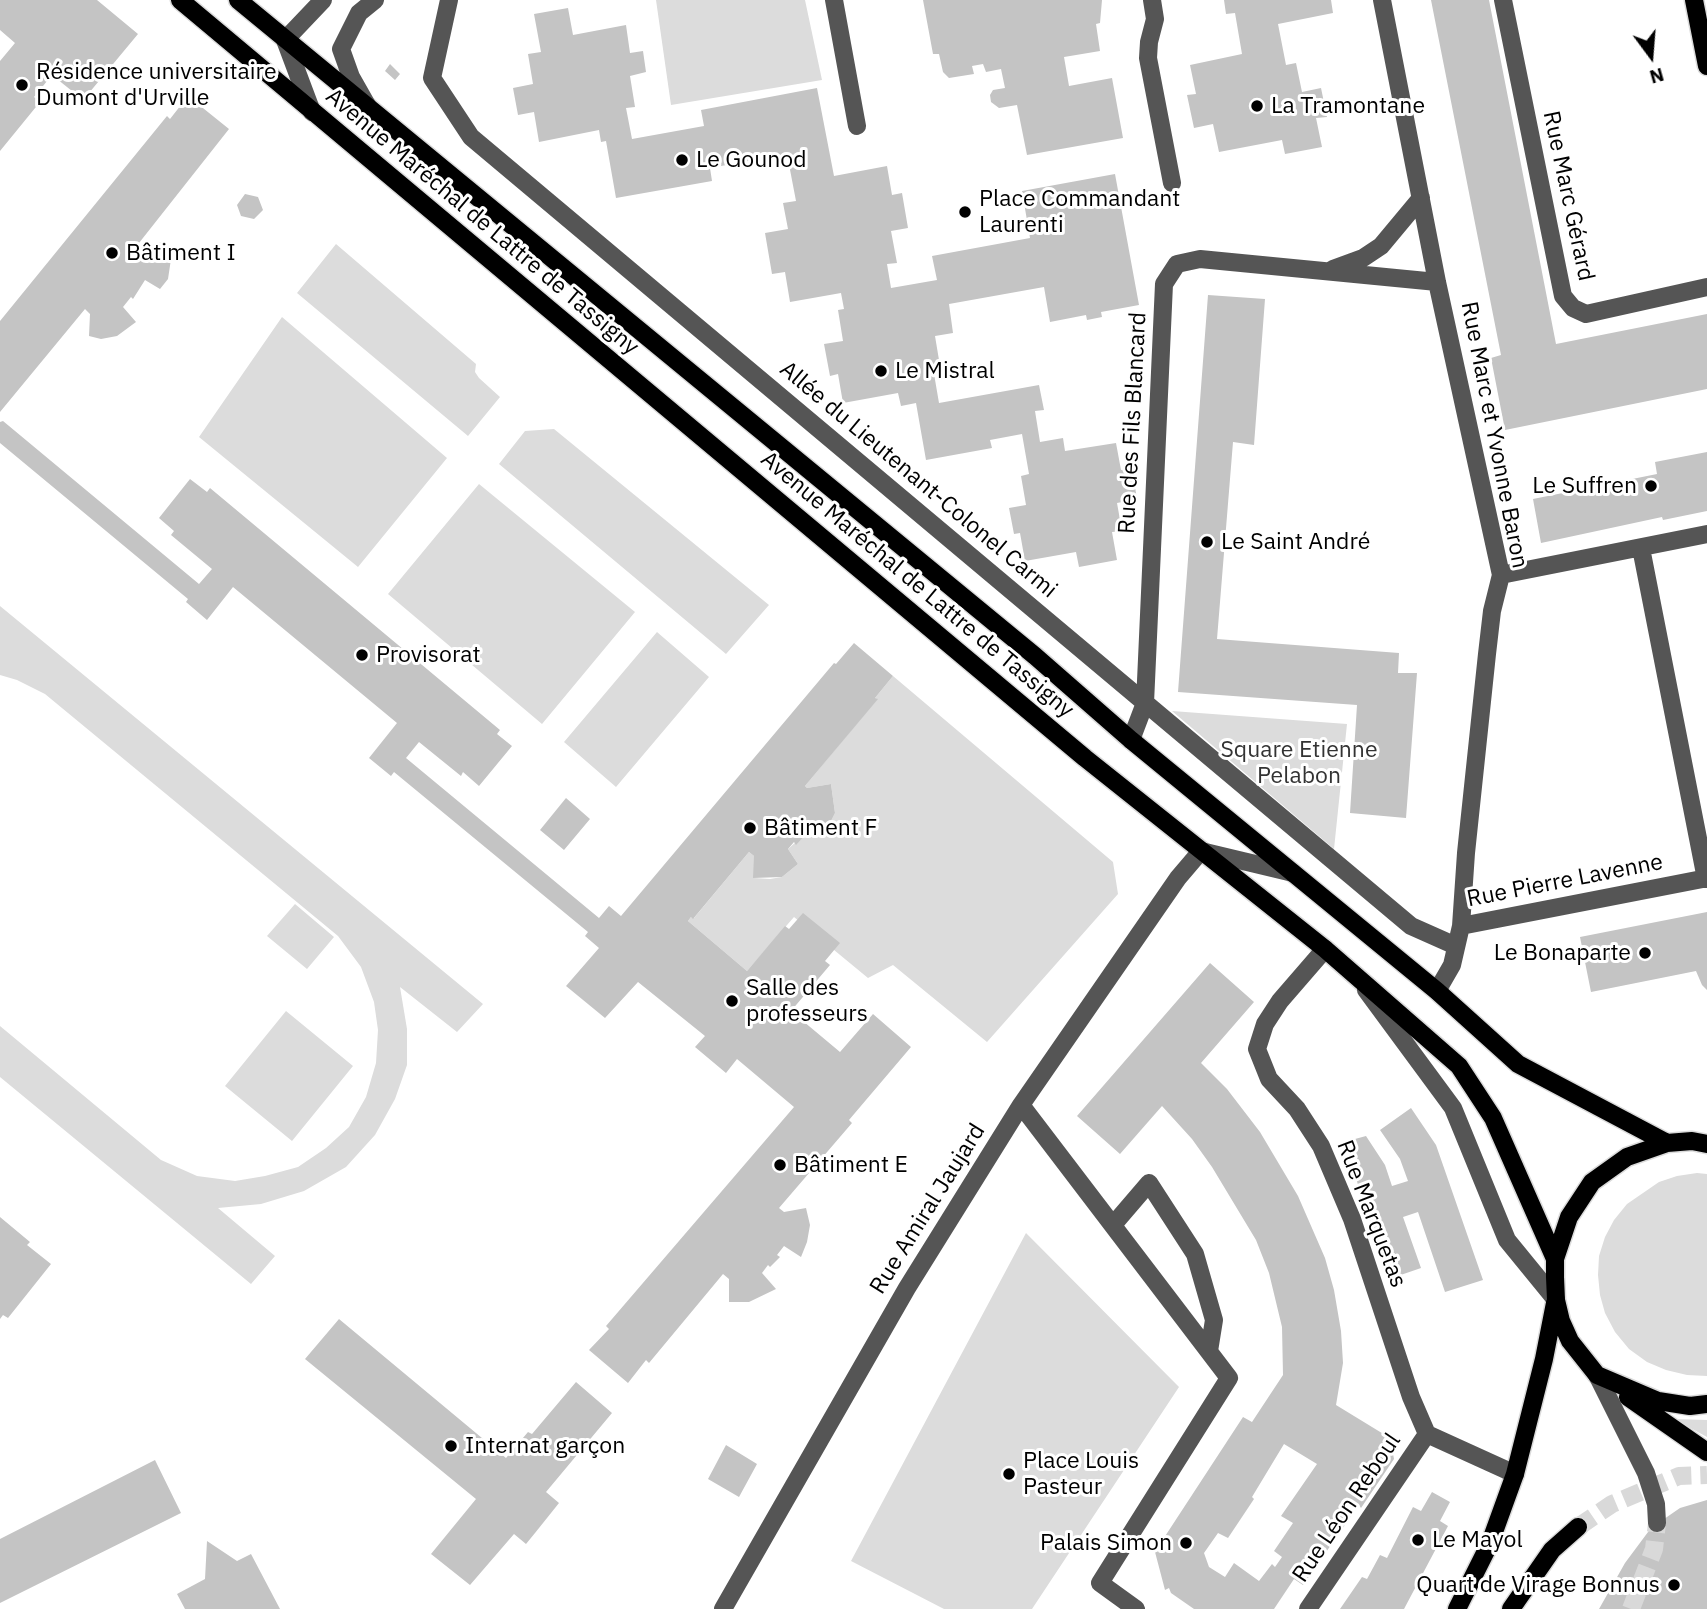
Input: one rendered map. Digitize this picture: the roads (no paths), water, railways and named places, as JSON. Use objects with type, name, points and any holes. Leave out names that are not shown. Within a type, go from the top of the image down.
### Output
[{"type":"main road","name":"Avenue Maréchal de Lattre de Tassigny","points":[[180,0],[1095,766],[1325,949],[1460,1066],[1493,1118],[1555,1259]]},
{"type":"main road","name":"Avenue Maréchal de Lattre de Tassigny","points":[[238,0],[1035,656],[1131,740],[1437,991],[1518,1064],[1667,1143]]},
{"type":"main road","points":[[1694,0],[1707,66]]},
{"type":"main road","points":[[1702,1138],[1667,1143],[1627,1157],[1592,1182],[1569,1217],[1555,1259],[1556,1300],[1570,1341],[1597,1375],[1707,1452]]},
{"type":"main road","points":[[1457,1609],[1490,1543],[1515,1474],[1556,1300]]},
{"type":"main road","points":[[1597,1375],[1658,1401],[1690,1406],[1707,1404]]},
{"type":"main road","points":[[1511,1609],[1552,1550],[1578,1527]]},
{"type":"street","points":[[312,111],[285,40],[323,0]]},
{"type":"street","points":[[271,75],[298,74],[322,69],[341,49],[359,13],[375,0]]},
{"type":"street","name":"Allée du Lieutenant-Colonel Carmi","points":[[449,0],[432,78],[471,137],[1411,926],[1456,946]]},
{"type":"street","points":[[834,0],[857,126]]},
{"type":"street","points":[[1152,0],[1155,19],[1148,58],[1172,183]]},
{"type":"street","name":"Rue Marc et Yvonne Baron","points":[[1382,0],[1437,282],[1501,575],[1492,611],[1487,654],[1465,853],[1461,926]]},
{"type":"street","name":"Rue Marc Gérard","points":[[1503,0],[1563,296],[1573,308],[1586,314],[1706,287]]},
{"type":"street","points":[[341,49],[351,77],[368,107]]},
{"type":"street","name":"Rue des Fils Blancard","points":[[1330,270],[1363,258],[1381,246],[1420,198]]},
{"type":"street","name":"Rue des Fils Blancard","points":[[1131,740],[1145,703],[1164,284],[1177,264],[1200,259],[1437,282]]},
{"type":"street","points":[[1501,575],[1707,534]]},
{"type":"street","points":[[1641,548],[1706,878]]},
{"type":"street","points":[[1201,851],[1293,873]]},
{"type":"street","name":"Rue Amiral Jaujard","points":[[723,1609],[907,1288],[1021,1105],[1178,878],[1201,851]]},
{"type":"street","name":"Rue Pierre Lavenne","points":[[1437,991],[1452,965],[1461,926],[1706,878]]},
{"type":"street","name":"Rue Marquetas","points":[[1325,949],[1280,1001],[1265,1024],[1257,1049],[1269,1079],[1297,1109],[1321,1146],[1352,1219],[1411,1397],[1427,1434]]},
{"type":"street","points":[[1356,976],[1452,1108],[1507,1240],[1556,1300]]},
{"type":"street","points":[[1021,1105],[1229,1378],[1100,1583],[1136,1609]]},
{"type":"street","points":[[1113,1225],[1149,1183],[1195,1254],[1214,1320],[1209,1351]]},
{"type":"street","points":[[1597,1375],[1646,1473],[1656,1504],[1657,1523]]},
{"type":"street","points":[[1427,1434],[1515,1474]]},
{"type":"street","name":"Rue Léon Reboul","points":[[1308,1609],[1427,1434]]},
{"type":"tunnel","points":[[1578,1527],[1612,1504],[1679,1476],[1707,1475]]},
{"type":"tunnel","points":[[1631,1609],[1654,1549],[1657,1523]]},
{"type":"place","name":"Résidence universitaire Dumont d'Urville","points":[[22,85]]},
{"type":"place","name":"La Tramontane","points":[[1257,106]]},
{"type":"place","name":"Le Gounod","points":[[682,160]]},
{"type":"place","name":"Place Commandant Laurenti","points":[[965,212]]},
{"type":"place","name":"Bâtiment I","points":[[112,253]]},
{"type":"place","name":"Le Mistral","points":[[881,371]]},
{"type":"place","name":"Le Suffren","points":[[1651,486]]},
{"type":"place","name":"Le Saint André","points":[[1207,542]]},
{"type":"place","name":"Provisorat","points":[[362,655]]},
{"type":"place","name":"Bâtiment F","points":[[750,828]]},
{"type":"place","name":"Le Bonaparte","points":[[1645,953]]},
{"type":"place","name":"Salle des professeurs","points":[[732,1001]]},
{"type":"place","name":"Bâtiment E","points":[[780,1165]]},
{"type":"place","name":"Internat garçon","points":[[451,1446]]},
{"type":"place","name":"Place Louis Pasteur","points":[[1009,1474]]},
{"type":"place","name":"Le Mayol","points":[[1418,1540]]},
{"type":"place","name":"Palais Simon","points":[[1186,1543]]},
{"type":"place","name":"Quart de Virage Bonnus","points":[[1674,1585]]},
{"type":"park label","name":"Square Etienne Pelabon","points":[[1299,763]]}]
